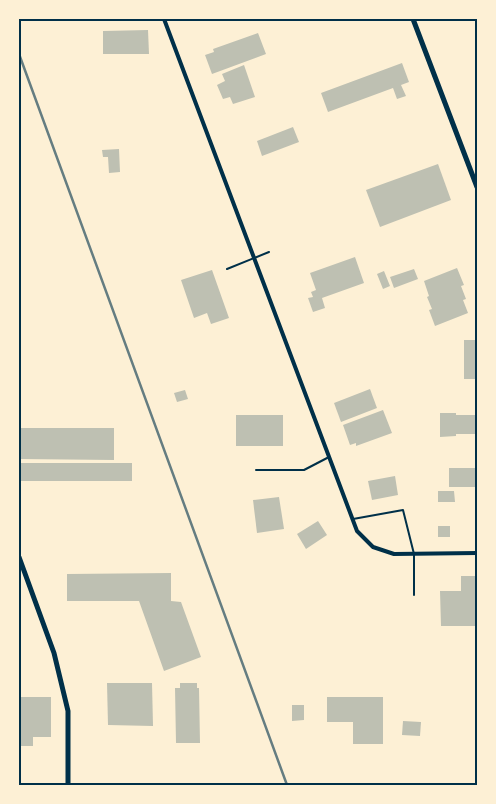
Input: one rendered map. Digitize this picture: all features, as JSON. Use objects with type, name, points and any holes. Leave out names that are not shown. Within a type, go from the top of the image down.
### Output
[{"type":"street","points":[[164,19],[357,531],[373,547],[394,554],[477,553]]},
{"type":"street","points":[[413,19],[477,187]]},
{"type":"street","points":[[470,168],[477,166]]},
{"type":"street","points":[[19,557],[54,653],[68,711],[68,785]]},
{"type":"lane","points":[[227,269],[269,252]]},
{"type":"lane","points":[[256,470],[304,470],[329,457]]},
{"type":"lane","points":[[352,519],[403,510],[414,554],[414,595]]},
{"type":"building","points":[[148,30],[149,54],[103,54],[103,31]]},
{"type":"building","points":[[258,33],[266,54],[212,74],[205,55],[214,52],[213,49]]},
{"type":"building","points":[[402,63],[409,82],[401,85],[406,96],[397,99],[393,88],[328,112],[321,93]]},
{"type":"building","points":[[244,65],[255,97],[233,104],[230,97],[223,99],[217,85],[225,81],[222,74]]},
{"type":"building","points":[[293,127],[299,142],[262,156],[257,141]]},
{"type":"building","points":[[119,149],[120,172],[109,173],[108,157],[103,157],[102,150]]},
{"type":"building","points":[[438,164],[451,200],[380,227],[366,190]]},
{"type":"building","points":[[355,257],[364,283],[322,298],[325,308],[313,312],[308,298],[313,297],[311,292],[316,290],[310,273]]},
{"type":"building","points":[[457,268],[464,285],[461,286],[466,299],[463,300],[468,313],[435,326],[429,310],[432,309],[427,297],[429,296],[424,281]]},
{"type":"building","points":[[414,269],[418,279],[394,288],[390,277]]},
{"type":"building","points":[[212,270],[229,318],[211,324],[207,313],[194,318],[181,280]]},
{"type":"building","points":[[384,271],[390,286],[383,289],[377,274]]},
{"type":"building","points":[[464,340],[477,340],[477,379],[464,379]]},
{"type":"building","points":[[370,389],[377,408],[341,422],[334,403]]},
{"type":"building","points":[[185,390],[188,399],[177,402],[174,393]]},
{"type":"building","points":[[383,410],[392,433],[356,446],[356,443],[350,445],[343,425]]},
{"type":"building","points":[[440,413],[477,415],[477,434],[456,434],[456,436],[440,437]]},
{"type":"building","points":[[236,415],[283,415],[283,446],[236,446]]},
{"type":"building","points":[[19,428],[114,428],[114,460],[19,459]]},
{"type":"building","points":[[19,463],[132,463],[132,481],[19,481]]},
{"type":"building","points":[[449,468],[475,468],[477,470],[477,487],[449,487]]},
{"type":"building","points":[[395,476],[398,495],[372,500],[368,481]]},
{"type":"building","points":[[438,491],[454,491],[455,502],[438,502]]},
{"type":"building","points":[[279,497],[284,529],[257,533],[253,500]]},
{"type":"building","points":[[318,521],[327,535],[306,549],[297,534]]},
{"type":"building","points":[[438,526],[450,526],[450,537],[438,537]]},
{"type":"building","points":[[171,573],[171,601],[181,602],[201,657],[164,671],[139,601],[67,601],[67,574]]},
{"type":"building","points":[[461,576],[477,576],[477,626],[441,626],[440,591],[461,591]]},
{"type":"building","points":[[107,683],[152,683],[153,726],[108,725]]},
{"type":"building","points":[[180,683],[197,683],[197,688],[199,688],[200,743],[176,743],[175,688],[180,688]]},
{"type":"building","points":[[19,697],[51,697],[51,737],[33,737],[33,746],[19,746]]},
{"type":"building","points":[[327,697],[383,697],[383,744],[353,744],[353,722],[327,722]]},
{"type":"building","points":[[292,705],[304,705],[304,720],[292,721]]},
{"type":"building","points":[[403,721],[421,722],[420,736],[402,735]]},
{"type":"railway","points":[[19,54],[287,785]]}]
